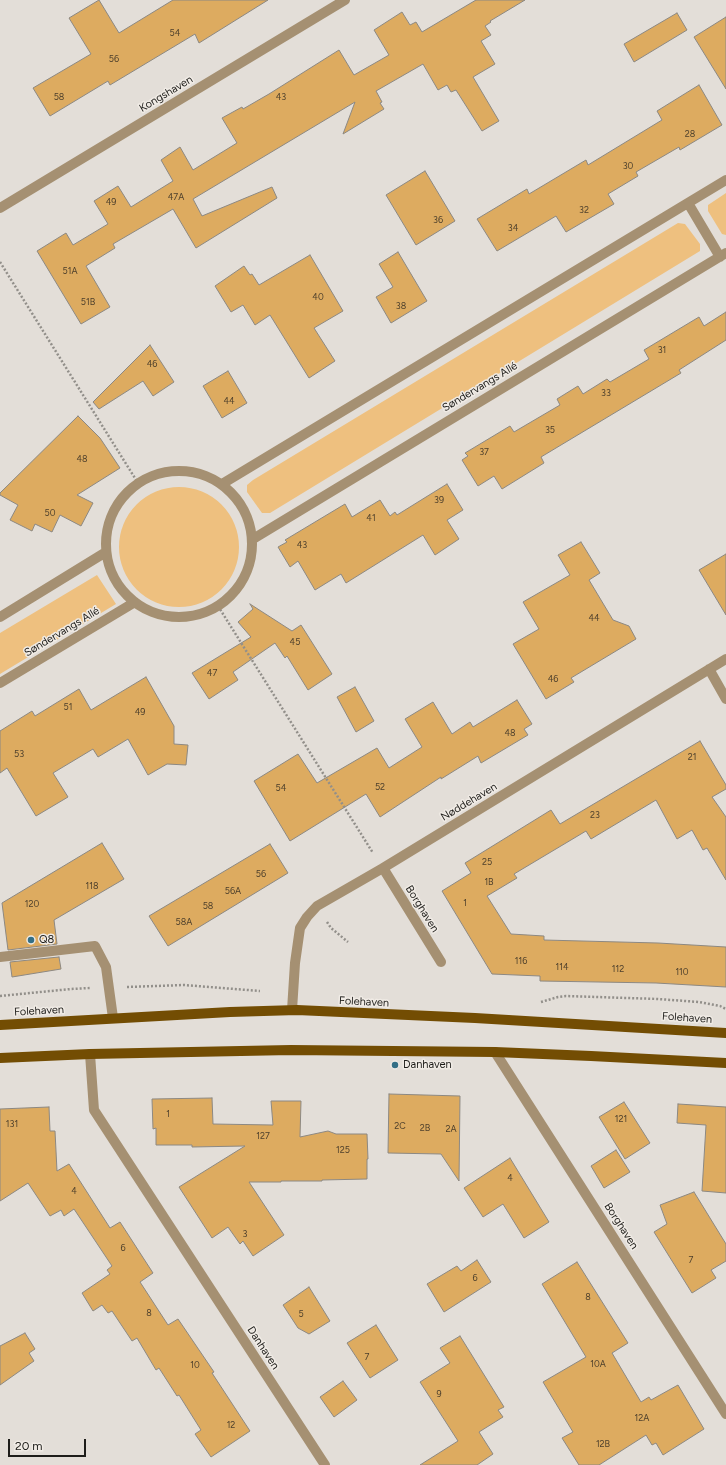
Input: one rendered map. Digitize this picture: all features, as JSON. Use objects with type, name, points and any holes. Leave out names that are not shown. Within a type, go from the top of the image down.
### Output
[{"type":"main road","name":"Folehaven","points":[[0,1025],[292,1010],[726,1033]]},
{"type":"main road","points":[[0,1058],[90,1054],[283,1050],[495,1052],[726,1063]]},
{"type":"street","name":"Kongshaven","points":[[0,208],[345,0]]},
{"type":"street","points":[[222,484],[726,180]]},
{"type":"street","name":"Søndervangs Allé","points":[[253,539],[723,255],[688,203]]},
{"type":"street","points":[[180,470],[202,474],[222,484],[238,499],[248,517],[253,539],[251,558],[245,577],[233,594],[218,606],[202,613],[185,617],[167,616],[150,611],[135,602],[124,592],[116,580],[109,566],[106,552],[108,526],[119,502],[138,483],[158,473],[180,470]]},
{"type":"street","points":[[0,617],[106,552]]},
{"type":"street","name":"Søndervangs Allé","points":[[0,683],[135,602]]},
{"type":"street","name":"Nøddehaven","points":[[292,1010],[294,963],[300,928],[307,917],[317,907],[726,659]]},
{"type":"street","points":[[709,669],[726,699]]},
{"type":"street","name":"Borghaven","points":[[383,868],[441,962]]},
{"type":"street","points":[[0,957],[95,946],[106,967],[113,1018]]},
{"type":"street","name":"Borghaven","points":[[495,1052],[726,1414]]},
{"type":"street","name":"Danhaven","points":[[90,1054],[94,1110],[325,1465]]},
{"type":"path","points":[[0,262],[138,483]]},
{"type":"path","points":[[218,606],[383,868]]},
{"type":"path","points":[[317,907],[331,928],[348,942]]},
{"type":"shaded area","points":[[726,193],[726,235],[722,234],[708,211],[708,205]]},
{"type":"shaded area","points":[[678,223],[685,224],[700,244],[700,251],[270,513],[262,513],[247,492],[247,485],[253,480]]},
{"type":"shaded area","points":[[179,487],[191,488],[202,492],[212,497],[221,505],[229,514],[234,524],[238,535],[238,559],[234,570],[229,580],[221,589],[212,597],[202,602],[191,606],[179,607],[167,606],[156,602],[146,597],[137,589],[129,580],[124,570],[120,559],[119,547],[120,535],[124,524],[129,514],[137,505],[146,497],[156,492],[167,488]]},
{"type":"shaded area","points":[[97,575],[116,604],[0,674],[0,633]]},
{"type":"building","points":[[99,0],[119,33],[173,0],[268,0],[199,43],[195,34],[110,85],[108,81],[50,116],[33,88],[91,54],[69,18]]},
{"type":"building","points":[[476,0],[525,0],[490,21],[491,22],[485,26],[491,35],[481,41],[495,64],[473,77],[499,121],[482,131],[456,90],[451,92],[447,85],[438,90],[423,64],[376,91],[382,102],[380,103],[384,109],[343,134],[355,102],[193,199],[202,216],[272,187],[277,198],[196,248],[173,209],[113,244],[115,248],[86,266],[110,307],[81,324],[37,251],[66,233],[73,245],[108,224],[94,201],[118,186],[131,207],[173,181],[161,160],[180,147],[193,170],[237,143],[222,118],[242,107],[243,109],[269,94],[339,50],[354,75],[389,55],[374,30],[402,12],[410,25],[416,22],[422,32]]},
{"type":"building","points":[[677,13],[687,30],[634,62],[624,44]]},
{"type":"building","points":[[726,17],[726,89],[694,37]]},
{"type":"building","points":[[699,85],[722,125],[680,150],[679,147],[636,172],[638,176],[608,194],[614,204],[566,232],[556,216],[497,251],[477,219],[527,189],[529,194],[586,160],[588,165],[662,120],[657,111]]},
{"type":"building","points":[[425,171],[455,221],[416,245],[386,195]]},
{"type":"building","points":[[398,252],[427,301],[391,323],[376,297],[393,287],[379,264]]},
{"type":"building","points":[[310,255],[343,311],[314,328],[335,361],[309,378],[270,315],[255,325],[243,305],[231,312],[215,286],[244,266],[250,275],[252,274],[259,285]]},
{"type":"building","points":[[726,312],[726,340],[679,370],[681,373],[541,457],[544,463],[502,489],[494,476],[478,486],[462,460],[468,456],[465,453],[510,426],[514,432],[560,405],[557,399],[578,386],[583,394],[607,379],[610,382],[649,359],[644,350],[699,317],[704,326]]},
{"type":"building","points":[[150,345],[174,382],[153,396],[143,381],[99,409],[93,402]]},
{"type":"building","points":[[228,371],[247,403],[222,418],[203,386]]},
{"type":"building","points":[[78,416],[100,438],[120,468],[77,495],[93,503],[81,526],[60,515],[52,532],[35,524],[32,531],[10,520],[18,505],[0,495],[0,493]]},
{"type":"building","points":[[447,484],[463,510],[447,520],[459,539],[435,555],[423,535],[346,583],[341,574],[315,590],[298,561],[290,567],[278,547],[287,542],[285,540],[345,504],[352,517],[380,500],[390,516],[395,512],[397,515]]},
{"type":"building","points":[[581,542],[600,573],[589,580],[613,620],[629,626],[636,639],[571,678],[574,682],[546,699],[513,644],[539,629],[523,602],[570,575],[558,555]]},
{"type":"building","points":[[726,554],[726,615],[699,570]]},
{"type":"building","points":[[250,604],[292,631],[301,625],[332,674],[308,690],[287,656],[285,658],[275,643],[233,672],[238,680],[209,699],[192,673],[251,637],[238,622],[253,609]]},
{"type":"building","points":[[146,677],[174,726],[174,744],[188,745],[186,765],[167,764],[148,775],[128,739],[98,757],[93,749],[53,773],[68,797],[36,816],[7,768],[0,773],[0,731],[32,711],[35,716],[79,689],[91,710]]},
{"type":"building","points":[[355,687],[374,721],[356,732],[337,697]]},
{"type":"building","points":[[517,700],[532,724],[524,729],[528,735],[481,763],[478,756],[441,779],[441,777],[380,817],[366,794],[290,841],[254,781],[298,754],[317,783],[377,748],[389,768],[422,747],[405,719],[433,702],[452,734],[470,722],[473,727]]},
{"type":"building","points":[[700,741],[726,785],[726,789],[712,797],[726,817],[726,880],[707,848],[703,850],[692,830],[677,839],[656,800],[591,839],[586,831],[514,874],[517,878],[487,896],[511,934],[544,936],[544,940],[658,943],[726,947],[726,987],[656,983],[540,981],[540,976],[492,974],[442,891],[471,873],[465,863],[551,810],[560,824]]},
{"type":"building","points":[[102,843],[124,879],[54,920],[57,944],[8,950],[2,903]]},
{"type":"building","points":[[270,844],[288,873],[168,946],[149,916]]},
{"type":"building","points":[[59,957],[61,969],[12,977],[10,962]]},
{"type":"building","points":[[389,1094],[460,1096],[459,1181],[441,1154],[388,1153]]},
{"type":"building","points":[[212,1098],[213,1124],[273,1125],[271,1101],[301,1101],[300,1137],[328,1131],[336,1134],[367,1134],[367,1179],[249,1182],[284,1235],[253,1256],[243,1241],[240,1244],[228,1227],[212,1238],[179,1187],[245,1146],[192,1147],[192,1145],[156,1145],[156,1128],[153,1129],[152,1099]]},
{"type":"building","points":[[624,1102],[650,1143],[625,1159],[599,1117]]},
{"type":"building","points":[[678,1104],[726,1107],[726,1193],[702,1191],[706,1125],[677,1123]]},
{"type":"building","points":[[49,1107],[50,1131],[55,1131],[57,1171],[69,1164],[110,1228],[120,1222],[153,1273],[140,1282],[168,1325],[178,1319],[214,1372],[212,1373],[250,1431],[211,1457],[195,1434],[201,1430],[179,1395],[177,1396],[159,1368],[156,1370],[137,1338],[132,1341],[112,1311],[108,1313],[102,1305],[93,1311],[82,1293],[110,1274],[107,1270],[112,1266],[74,1209],[64,1216],[61,1210],[50,1216],[28,1183],[0,1201],[0,1109]]},
{"type":"building","points":[[616,1150],[630,1172],[604,1188],[591,1166]]},
{"type":"building","points":[[510,1158],[549,1222],[524,1238],[503,1204],[483,1217],[464,1188]]},
{"type":"building","points":[[694,1192],[726,1244],[726,1261],[711,1270],[716,1278],[692,1293],[654,1232],[667,1224],[660,1205]]},
{"type":"building","points":[[477,1260],[491,1282],[444,1312],[427,1284],[457,1266],[461,1271]]},
{"type":"building","points":[[577,1262],[628,1343],[612,1353],[641,1402],[649,1397],[651,1400],[678,1385],[704,1429],[663,1455],[656,1443],[652,1445],[646,1435],[599,1465],[579,1465],[562,1438],[573,1432],[543,1382],[586,1357],[542,1284]]},
{"type":"building","points":[[309,1287],[330,1321],[309,1334],[298,1328],[283,1305]]},
{"type":"building","points":[[376,1325],[398,1360],[370,1378],[347,1343]]},
{"type":"building","points":[[25,1333],[35,1349],[29,1353],[34,1361],[0,1385],[0,1346]]},
{"type":"building","points":[[460,1336],[504,1407],[498,1410],[503,1417],[479,1432],[493,1454],[477,1465],[420,1465],[458,1441],[420,1382],[450,1363],[440,1348]]},
{"type":"building","points":[[343,1381],[357,1400],[334,1417],[320,1397]]},
{"type":"place","name":"Q8","points":[[31,940]]},
{"type":"place","name":"Danhaven","points":[[395,1065]]}]
